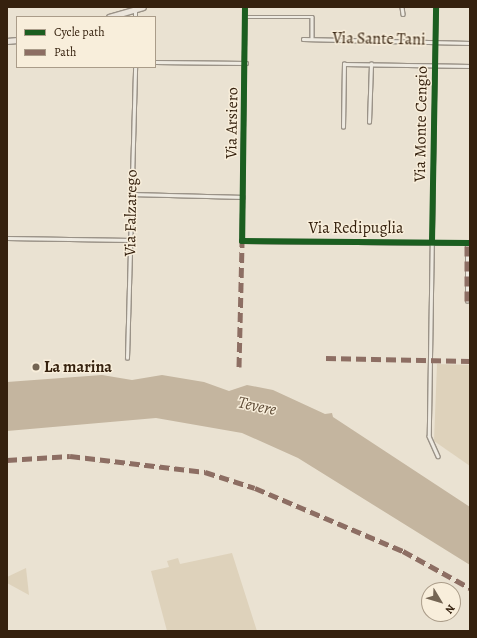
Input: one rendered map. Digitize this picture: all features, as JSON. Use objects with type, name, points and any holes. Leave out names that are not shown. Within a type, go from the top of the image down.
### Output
[{"type":"main road","points":[[112,16],[143,7]]},
{"type":"street","name":"Via Arsiero","points":[[242,240],[246,63],[245,7]]},
{"type":"street","points":[[402,7],[403,14]]},
{"type":"street","name":"Via Monte Cengio","points":[[436,7],[429,436],[438,456]]},
{"type":"street","points":[[135,9],[135,16]]},
{"type":"street","name":"Via Sante Tani","points":[[245,17],[312,17],[312,38]]},
{"type":"street","name":"Via Sante Tani","points":[[303,39],[436,40],[470,44]]},
{"type":"street","points":[[156,62],[246,63]]},
{"type":"street","points":[[343,127],[344,64],[470,66]]},
{"type":"street","points":[[369,122],[371,64]]},
{"type":"street","name":"Via Falzarego","points":[[127,358],[135,68]]},
{"type":"street","points":[[132,194],[243,196]]},
{"type":"street","points":[[7,238],[131,240]]},
{"type":"street","name":"Via Redipuglia","points":[[242,240],[469,243]]},
{"type":"street","points":[[467,301],[469,243]]},
{"type":"shaded area","points":[[437,364],[470,365],[470,466],[434,441]]},
{"type":"shaded area","points":[[232,553],[257,631],[167,631],[151,571],[169,567],[167,561],[178,558],[180,564]]},
{"type":"shaded area","points":[[26,568],[29,595],[7,583],[7,577]]},
{"type":"water","name":"Tevere","points":[[102,375],[132,380],[162,375],[204,382],[229,391],[247,385],[273,390],[325,414],[332,413],[333,417],[470,507],[470,565],[298,458],[242,433],[156,418],[7,431],[7,382]]},
{"type":"marked path","points":[[239,367],[242,241]]},
{"type":"marked path","points":[[467,243],[467,301]]},
{"type":"marked path","points":[[326,358],[470,361]]},
{"type":"marked path","points":[[7,460],[70,456],[205,472],[255,488],[403,551],[470,588]]},
{"type":"cycle path","points":[[245,7],[242,241],[470,243]]},
{"type":"cycle path","points":[[432,242],[436,7]]},
{"type":"place","name":"La marina","points":[[36,367]]}]
